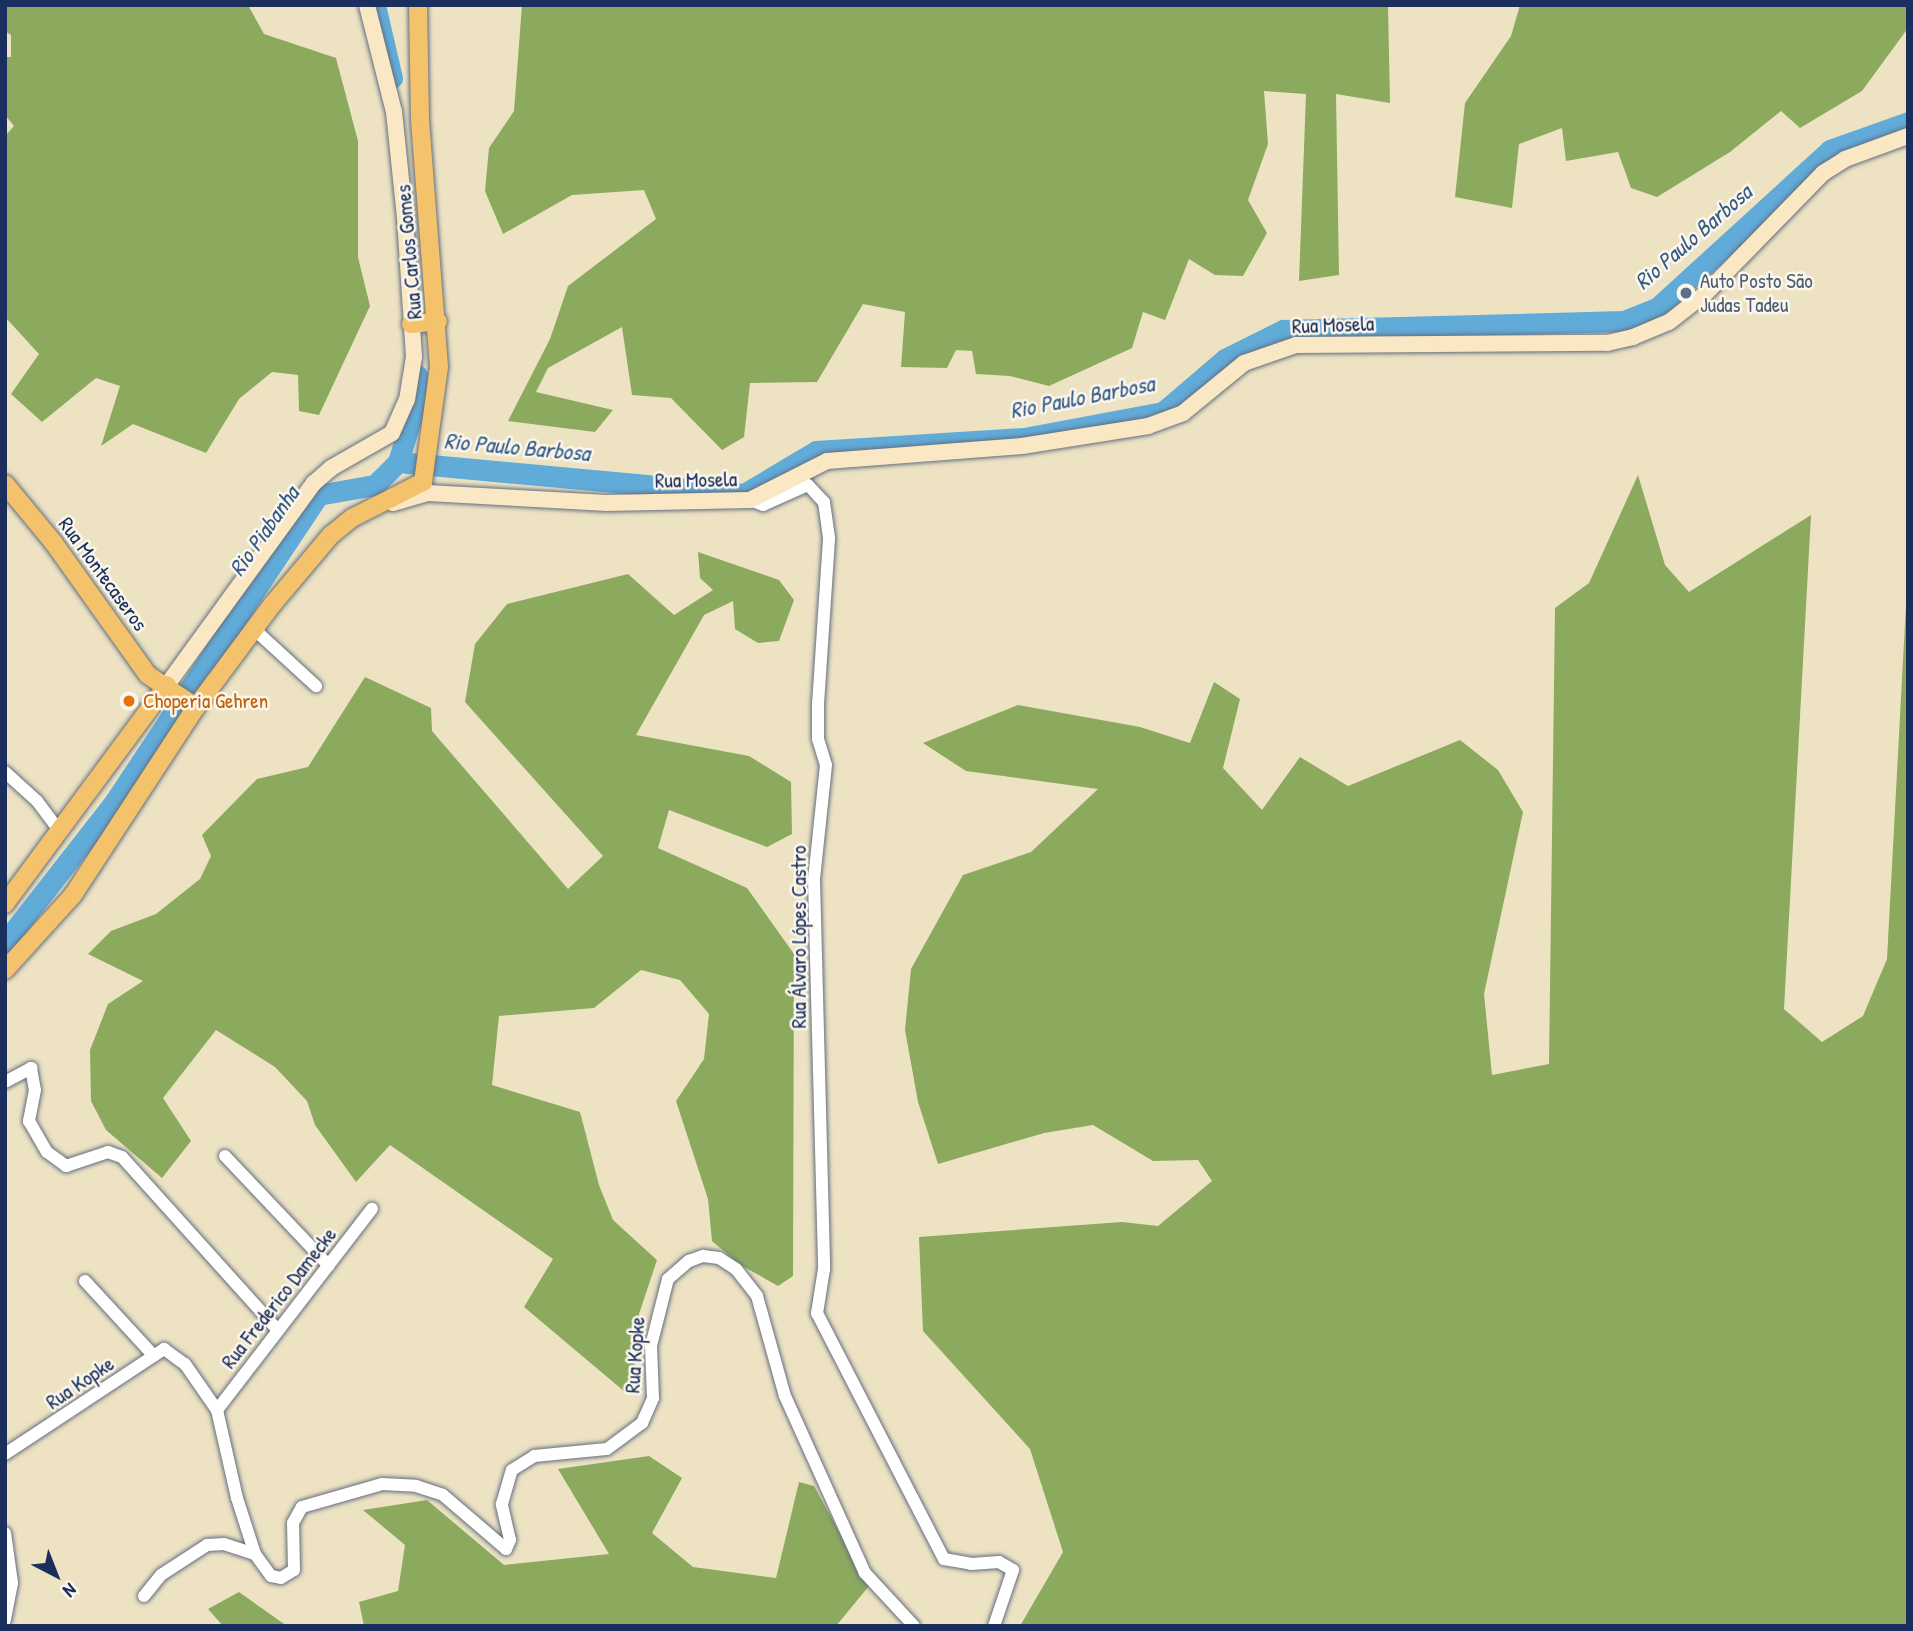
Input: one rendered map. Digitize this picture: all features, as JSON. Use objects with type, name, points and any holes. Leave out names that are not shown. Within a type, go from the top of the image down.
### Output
[{"type":"main road","name":"Rua Carlos Gomes","points":[[418,5],[420,119],[438,321],[437,401],[426,487]]},
{"type":"main road","points":[[411,324],[438,321]]},
{"type":"main road","name":"Rua Montecaseros","points":[[5,484],[53,542],[148,675],[167,685],[196,707]]},
{"type":"main road","points":[[5,970],[73,895],[196,707],[331,535],[374,508],[426,487]]},
{"type":"main road","points":[[5,904],[167,685]]},
{"type":"street","points":[[167,685],[314,483],[331,468],[392,433],[407,400],[414,357],[394,112],[367,5]]},
{"type":"street","name":"Rua Mosela","points":[[426,487],[607,503],[750,500],[827,460],[1022,446],[1148,426],[1183,413],[1244,363],[1296,345],[1607,342],[1633,337],[1670,322],[1706,293],[1823,173],[1845,159],[1908,136]]},
{"type":"street","name":"Rua Álvaro Lópes Castro","points":[[750,500],[763,505],[808,485],[824,502],[827,518],[828,593],[818,704],[818,739],[826,765],[814,880],[824,1269],[817,1313],[843,1370],[898,1465],[944,1559],[971,1564],[999,1562],[1013,1570],[994,1626]]},
{"type":"street","points":[[255,630],[316,686]]},
{"type":"street","points":[[5,772],[37,801],[59,830]]},
{"type":"street","points":[[5,1082],[25,1067],[31,1068],[36,1090],[29,1121],[47,1152],[66,1166],[108,1152],[122,1157],[277,1329]]},
{"type":"street","points":[[225,1156],[329,1266]]},
{"type":"street","name":"Rua Frederico Damecke","points":[[217,1410],[372,1209]]},
{"type":"street","name":"Rua Kopke","points":[[255,1554],[271,1576],[289,1574],[296,1564],[294,1517],[302,1507],[382,1484],[416,1486],[443,1495],[506,1549],[510,1541],[502,1504],[512,1470],[534,1456],[607,1450],[642,1423],[653,1398],[651,1346],[667,1279],[689,1261],[703,1256],[736,1269],[757,1296],[785,1396],[865,1573],[914,1626]]},
{"type":"street","points":[[85,1281],[152,1355],[164,1349],[185,1364],[217,1410],[255,1554]]},
{"type":"street","name":"Rua Kopke","points":[[5,1454],[152,1355]]},
{"type":"street","points":[[5,1533],[12,1583],[5,1620]]},
{"type":"street","points":[[144,1596],[161,1575],[207,1545],[224,1544],[255,1554]]},
{"type":"green space","points":[[5,5],[248,5],[264,34],[336,58],[358,141],[358,257],[370,306],[319,415],[299,411],[298,375],[272,372],[239,399],[206,453],[133,424],[101,446],[120,386],[96,378],[42,422],[11,394],[39,354],[5,317],[5,136],[14,126],[5,115],[5,57],[11,57],[11,35],[5,31]]},
{"type":"green space","points":[[522,5],[1388,5],[1390,103],[1336,94],[1339,275],[1299,281],[1306,94],[1264,91],[1268,144],[1248,200],[1267,233],[1243,276],[1215,275],[1189,259],[1165,320],[1143,312],[1132,348],[1049,386],[1010,376],[976,374],[972,351],[956,350],[947,368],[901,367],[905,312],[863,304],[817,382],[750,383],[744,437],[722,450],[671,398],[632,395],[622,327],[548,368],[536,392],[613,410],[595,432],[508,421],[550,339],[568,286],[656,219],[644,190],[572,195],[503,234],[485,191],[489,148],[514,111]]},
{"type":"green space","points":[[1520,5],[1908,5],[1908,28],[1862,91],[1800,128],[1781,111],[1730,152],[1657,197],[1631,188],[1618,152],[1566,161],[1562,128],[1519,144],[1512,208],[1455,197],[1465,103],[1511,36]]},
{"type":"green space","points":[[1638,475],[1665,565],[1689,592],[1811,515],[1784,1009],[1822,1042],[1863,1016],[1887,959],[1908,567],[1908,1626],[1020,1626],[1063,1552],[1030,1449],[923,1331],[919,1237],[1122,1222],[1158,1226],[1212,1181],[1198,1160],[1153,1161],[1093,1125],[1044,1133],[938,1164],[918,1102],[905,1030],[911,969],[963,875],[1031,852],[1098,789],[966,771],[923,743],[1018,705],[1140,727],[1190,743],[1214,682],[1240,699],[1223,768],[1262,810],[1300,757],[1348,786],[1460,740],[1498,770],[1523,812],[1484,994],[1492,1075],[1549,1064],[1555,608],[1589,583]]},
{"type":"green space","points":[[698,552],[779,580],[794,600],[779,641],[758,643],[735,629],[733,601],[704,615],[636,735],[749,756],[791,782],[792,834],[767,847],[669,810],[658,848],[747,888],[794,954],[793,1276],[778,1286],[739,1264],[712,1241],[708,1199],[676,1101],[704,1059],[709,1014],[680,980],[641,970],[594,1008],[499,1016],[492,1085],[580,1112],[599,1185],[613,1220],[657,1260],[639,1314],[633,1379],[625,1392],[524,1307],[553,1259],[390,1145],[356,1182],[315,1125],[307,1101],[275,1067],[216,1030],[163,1098],[191,1141],[162,1178],[106,1130],[91,1101],[90,1050],[108,1004],[143,981],[88,954],[111,931],[156,914],[200,879],[211,856],[202,835],[257,779],[308,767],[365,677],[431,708],[432,731],[568,889],[603,856],[465,702],[475,644],[507,604],[628,574],[674,615],[713,590],[700,578]]},
{"type":"green space","points":[[649,1456],[682,1478],[652,1533],[693,1567],[776,1578],[799,1482],[814,1486],[869,1586],[836,1626],[364,1626],[359,1602],[398,1591],[405,1545],[363,1510],[427,1500],[504,1565],[609,1554],[558,1469]]},
{"type":"green space","points":[[239,1592],[287,1626],[223,1626],[208,1609]]},
{"type":"waterway","name":"Rio Piabanha","points":[[375,5],[392,78]]},
{"type":"waterway","name":"Rio Paulo Barbosa","points":[[398,462],[744,494],[816,451],[1024,438],[1163,412],[1225,359],[1283,330],[1624,321],[1657,308],[1830,150],[1908,122]]},
{"type":"waterway","name":"Rio Piabanha","points":[[5,942],[113,804],[318,495],[375,485],[398,462],[414,410],[417,375]]},
{"type":"place","name":"Auto Posto São Judas Tadeu","points":[[1686,293]]},
{"type":"place","name":"Choperia Gehren","points":[[129,701]]}]
